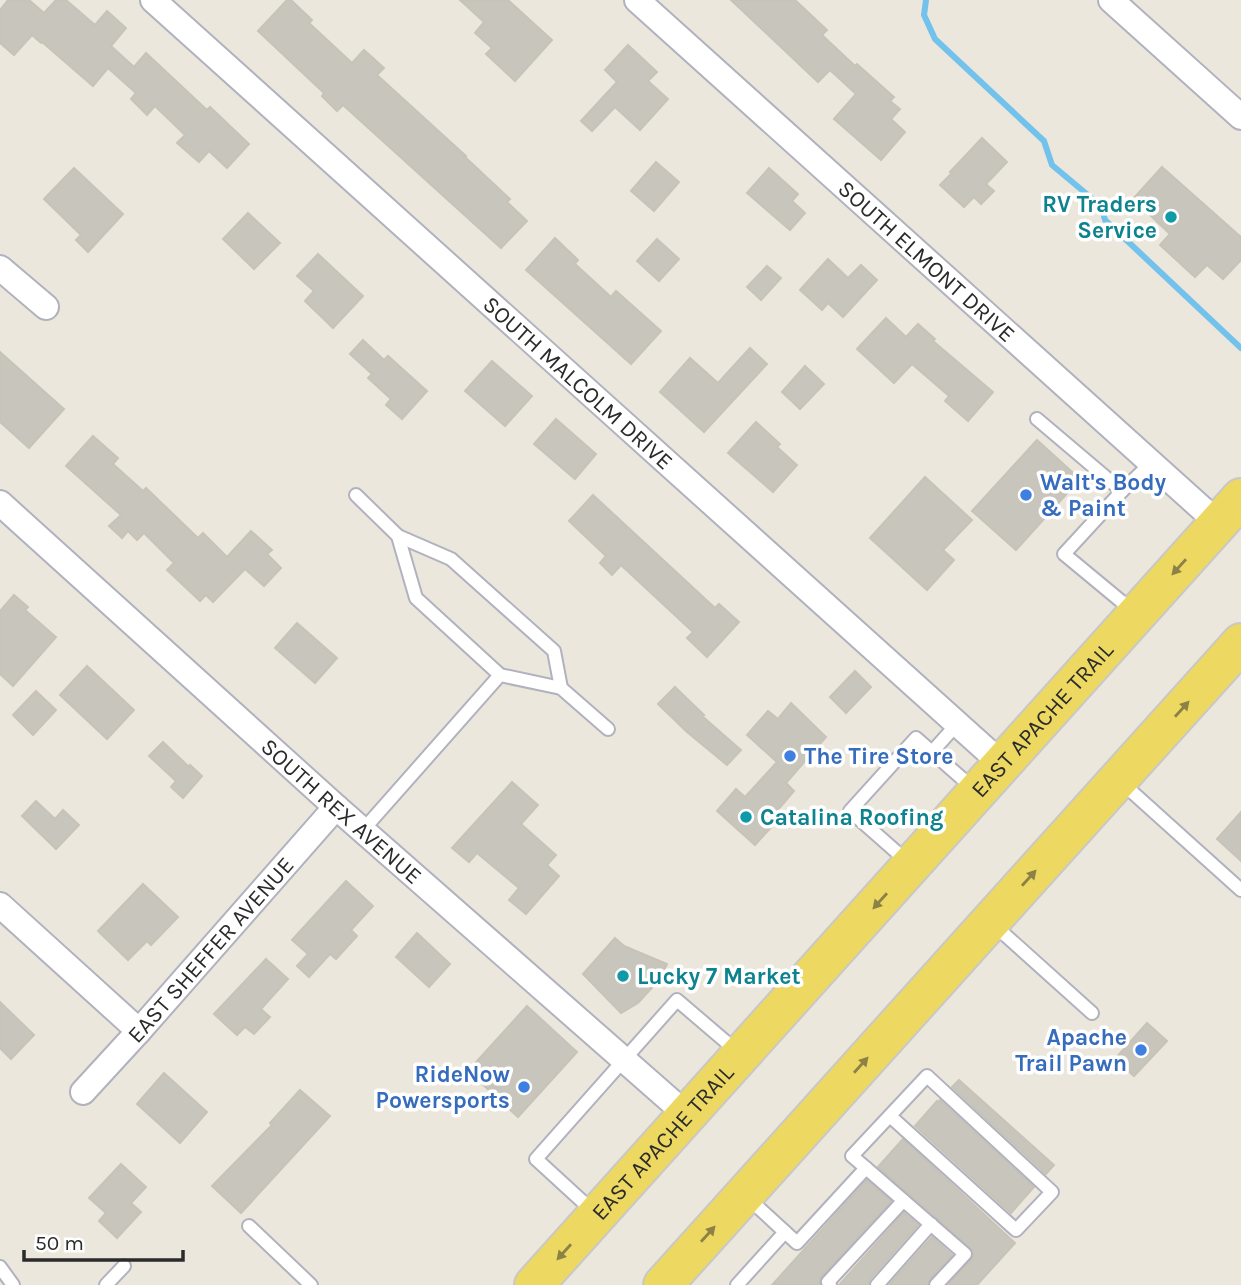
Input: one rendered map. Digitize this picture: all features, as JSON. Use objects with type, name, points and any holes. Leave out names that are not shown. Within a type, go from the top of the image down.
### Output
[{"type":"main road","name":"EAST APACHE TRAIL","points":[[534,1285],[1229,511]]},
{"type":"main road","points":[[663,1285],[1241,643]]},
{"type":"street","name":"SOUTH MALCOLM DRIVE","points":[[153,0],[957,724],[990,779]]},
{"type":"street","name":"SOUTH ELMONT DRIVE","points":[[637,0],[1151,463],[1229,511]]},
{"type":"street","points":[[1111,0],[1241,117]]},
{"type":"street","points":[[0,268],[46,307]]},
{"type":"street","name":"SOUTH REX AVENUE","points":[[0,503],[335,807],[688,1116]]},
{"type":"street","name":"EAST SHEFFER AVENUE","points":[[83,1092],[335,807]]},
{"type":"street","points":[[0,905],[139,1031]]},
{"type":"lane","points":[[1037,419],[1122,491]]},
{"type":"lane","points":[[1137,614],[1064,554],[1151,463]]},
{"type":"lane","points":[[356,495],[398,536],[451,559],[554,651],[561,688]]},
{"type":"lane","points":[[398,536],[416,598],[500,675],[561,688],[608,729]]},
{"type":"lane","points":[[363,831],[500,675]]},
{"type":"lane","points":[[932,752],[957,724]]},
{"type":"lane","points":[[912,865],[850,811],[916,738],[932,752],[990,779]]},
{"type":"lane","points":[[1119,779],[1241,890]]},
{"type":"lane","points":[[990,921],[1092,1013]]},
{"type":"lane","points":[[598,1215],[536,1159],[677,1000],[742,1056]]},
{"type":"lane","points":[[890,1116],[1016,1230],[1052,1192],[927,1076],[852,1156],[965,1254],[936,1285]]},
{"type":"lane","points":[[744,1195],[797,1243],[866,1168]]},
{"type":"lane","points":[[830,1285],[828,1282],[903,1201]]},
{"type":"lane","points":[[877,1285],[931,1224]]},
{"type":"lane","points":[[249,1226],[311,1285]]},
{"type":"lane","points":[[737,1285],[785,1232]]},
{"type":"lane","points":[[107,1285],[124,1266]]},
{"type":"lane","points":[[0,1267],[13,1285]]},
{"type":"building","points":[[8,0],[29,0],[44,13],[56,0],[66,0],[95,25],[107,11],[126,28],[111,46],[134,67],[146,53],[207,110],[210,107],[249,144],[227,168],[209,151],[199,162],[177,143],[185,135],[155,106],[147,115],[131,99],[136,93],[108,68],[93,86],[32,35],[14,55],[0,43],[0,10]]},
{"type":"building","points":[[287,0],[291,0],[312,20],[309,23],[352,63],[364,50],[384,68],[377,75],[510,199],[507,202],[527,221],[501,248],[343,105],[337,111],[322,96],[324,93],[258,31]]},
{"type":"building","points":[[460,0],[508,0],[552,40],[515,81],[486,54],[492,48],[475,33],[484,22]]},
{"type":"building","points":[[731,0],[795,0],[827,30],[822,35],[894,97],[890,101],[900,109],[891,119],[905,132],[881,160],[834,119],[856,94],[830,70],[818,82]]},
{"type":"building","points":[[628,45],[657,72],[648,81],[668,99],[640,130],[615,107],[592,131],[581,121],[617,82],[605,70]]},
{"type":"building","points":[[982,138],[1007,162],[986,184],[994,191],[981,204],[974,197],[964,207],[940,185]]},
{"type":"building","points":[[656,162],[679,182],[654,211],[631,191]]},
{"type":"building","points":[[1162,167],[1241,237],[1241,260],[1223,279],[1207,265],[1195,277],[1160,245],[1170,234],[1133,199]]},
{"type":"building","points":[[74,168],[123,214],[88,252],[76,240],[81,235],[44,199]]},
{"type":"building","points":[[769,168],[798,194],[792,201],[805,213],[790,230],[747,193]]},
{"type":"building","points":[[248,213],[280,243],[254,269],[223,239]]},
{"type":"building","points":[[555,238],[578,260],[575,264],[611,297],[616,291],[661,331],[631,364],[526,270]]},
{"type":"building","points":[[657,239],[679,259],[659,281],[637,261]]},
{"type":"building","points":[[318,254],[363,296],[333,328],[305,301],[314,291],[297,276]]},
{"type":"building","points":[[828,259],[848,278],[861,265],[877,280],[843,317],[828,303],[822,310],[800,290]]},
{"type":"building","points":[[767,266],[781,278],[761,300],[747,287]]},
{"type":"building","points":[[886,318],[906,337],[918,324],[935,339],[933,341],[993,392],[968,421],[945,401],[949,396],[912,364],[894,383],[857,349]]},
{"type":"building","points":[[363,340],[384,360],[388,356],[427,391],[402,419],[386,405],[391,399],[368,378],[372,374],[350,354]]},
{"type":"building","points":[[750,348],[767,364],[704,432],[660,392],[690,358],[718,383]]},
{"type":"building","points":[[0,352],[64,409],[29,448],[0,422]]},
{"type":"building","points":[[492,361],[532,396],[505,426],[465,391]]},
{"type":"building","points":[[805,366],[824,384],[800,409],[782,392]]},
{"type":"building","points":[[556,419],[596,454],[575,479],[534,444]]},
{"type":"building","points":[[756,422],[780,444],[777,447],[797,465],[773,492],[728,453]]},
{"type":"building","points":[[93,436],[118,458],[113,464],[143,491],[146,488],[198,538],[203,533],[227,557],[251,531],[272,550],[267,554],[281,568],[264,586],[245,569],[213,602],[206,595],[200,601],[167,570],[174,563],[144,533],[137,540],[128,531],[122,538],[109,526],[121,515],[66,466]]},
{"type":"building","name":"Walt's Body & Paint","points":[[1037,440],[1080,479],[1016,550],[972,511]]},
{"type":"building","points":[[925,477],[972,520],[943,550],[954,560],[927,590],[870,538]]},
{"type":"building","points":[[593,495],[715,608],[719,604],[739,622],[707,657],[687,638],[693,632],[621,565],[612,575],[600,563],[606,556],[569,521]]},
{"type":"building","points":[[14,595],[28,607],[25,610],[56,637],[13,686],[0,674],[0,611]]},
{"type":"building","points":[[297,623],[337,658],[315,683],[275,648]]},
{"type":"building","points":[[87,666],[134,710],[107,739],[60,695]]},
{"type":"building","points":[[855,671],[871,687],[846,713],[830,697]]},
{"type":"building","points":[[675,687],[704,715],[702,716],[741,750],[727,765],[658,704]]},
{"type":"building","points":[[36,691],[56,710],[33,735],[13,715]]},
{"type":"building","points":[[791,703],[826,737],[786,783],[794,791],[770,819],[775,823],[755,845],[717,811],[736,789],[745,797],[777,762],[747,735],[768,711],[778,719]]},
{"type":"building","points":[[163,742],[202,776],[183,798],[171,787],[176,781],[149,756]]},
{"type":"building","points":[[512,782],[538,805],[521,824],[556,855],[547,865],[559,876],[526,914],[509,900],[519,888],[477,853],[469,862],[452,848]]},
{"type":"building","points":[[36,801],[55,819],[63,810],[79,825],[56,849],[22,816]]},
{"type":"building","points":[[1241,812],[1241,861],[1217,839]]},
{"type":"building","points":[[346,881],[373,906],[351,930],[357,936],[336,959],[330,954],[309,977],[297,966],[308,954],[292,940]]},
{"type":"building","points":[[143,884],[178,917],[151,945],[147,941],[128,960],[98,931]]},
{"type":"building","points":[[417,933],[450,964],[429,987],[396,957]]},
{"type":"building","name":"Lucky 7 Market","points":[[615,938],[624,946],[667,964],[660,979],[638,1003],[621,1013],[583,974]]},
{"type":"building","points":[[266,959],[288,979],[261,1009],[270,1017],[254,1034],[245,1027],[237,1035],[214,1014]]},
{"type":"building","points":[[0,1002],[34,1035],[11,1059],[0,1048]]},
{"type":"building","points":[[527,1006],[577,1052],[518,1117],[468,1071]]},
{"type":"building","name":"Apache Trail Pawn","points":[[1147,1023],[1167,1041],[1134,1076],[1115,1059]]},
{"type":"building","points":[[164,1073],[207,1112],[180,1143],[137,1104]]},
{"type":"building","points":[[959,1080],[1054,1165],[1046,1174],[952,1087]]},
{"type":"building","points":[[300,1090],[330,1116],[241,1213],[212,1186],[272,1125],[270,1123]]},
{"type":"building","points":[[940,1100],[1034,1187],[1011,1213],[915,1126]]},
{"type":"building","points":[[903,1139],[1015,1243],[977,1285],[948,1285],[971,1260],[973,1251],[878,1167]]},
{"type":"building","points":[[121,1164],[146,1187],[131,1203],[141,1212],[117,1238],[99,1221],[106,1213],[89,1198]]},
{"type":"building","points":[[867,1180],[891,1201],[822,1276],[820,1285],[772,1285]]},
{"type":"building","points":[[904,1213],[918,1225],[870,1279],[868,1285],[839,1285]]},
{"type":"building","points":[[932,1237],[952,1255],[927,1285],[889,1285]]},
{"type":"waterway","points":[[926,0],[924,15],[935,39],[1044,141],[1052,165],[1101,206],[1105,220],[1241,348]]},
{"type":"place","name":"RV Traders Service","points":[[1171,217]]},
{"type":"place","name":"Walt's Body & Paint","points":[[1026,495]]},
{"type":"place","name":"The Tire Store","points":[[790,756]]},
{"type":"place","name":"Catalina Roofing","points":[[746,817]]},
{"type":"place","name":"Lucky 7 Market","points":[[623,976]]},
{"type":"place","name":"Apache Trail Pawn","points":[[1141,1050]]},
{"type":"place","name":"RideNow Powersports","points":[[524,1087]]}]
